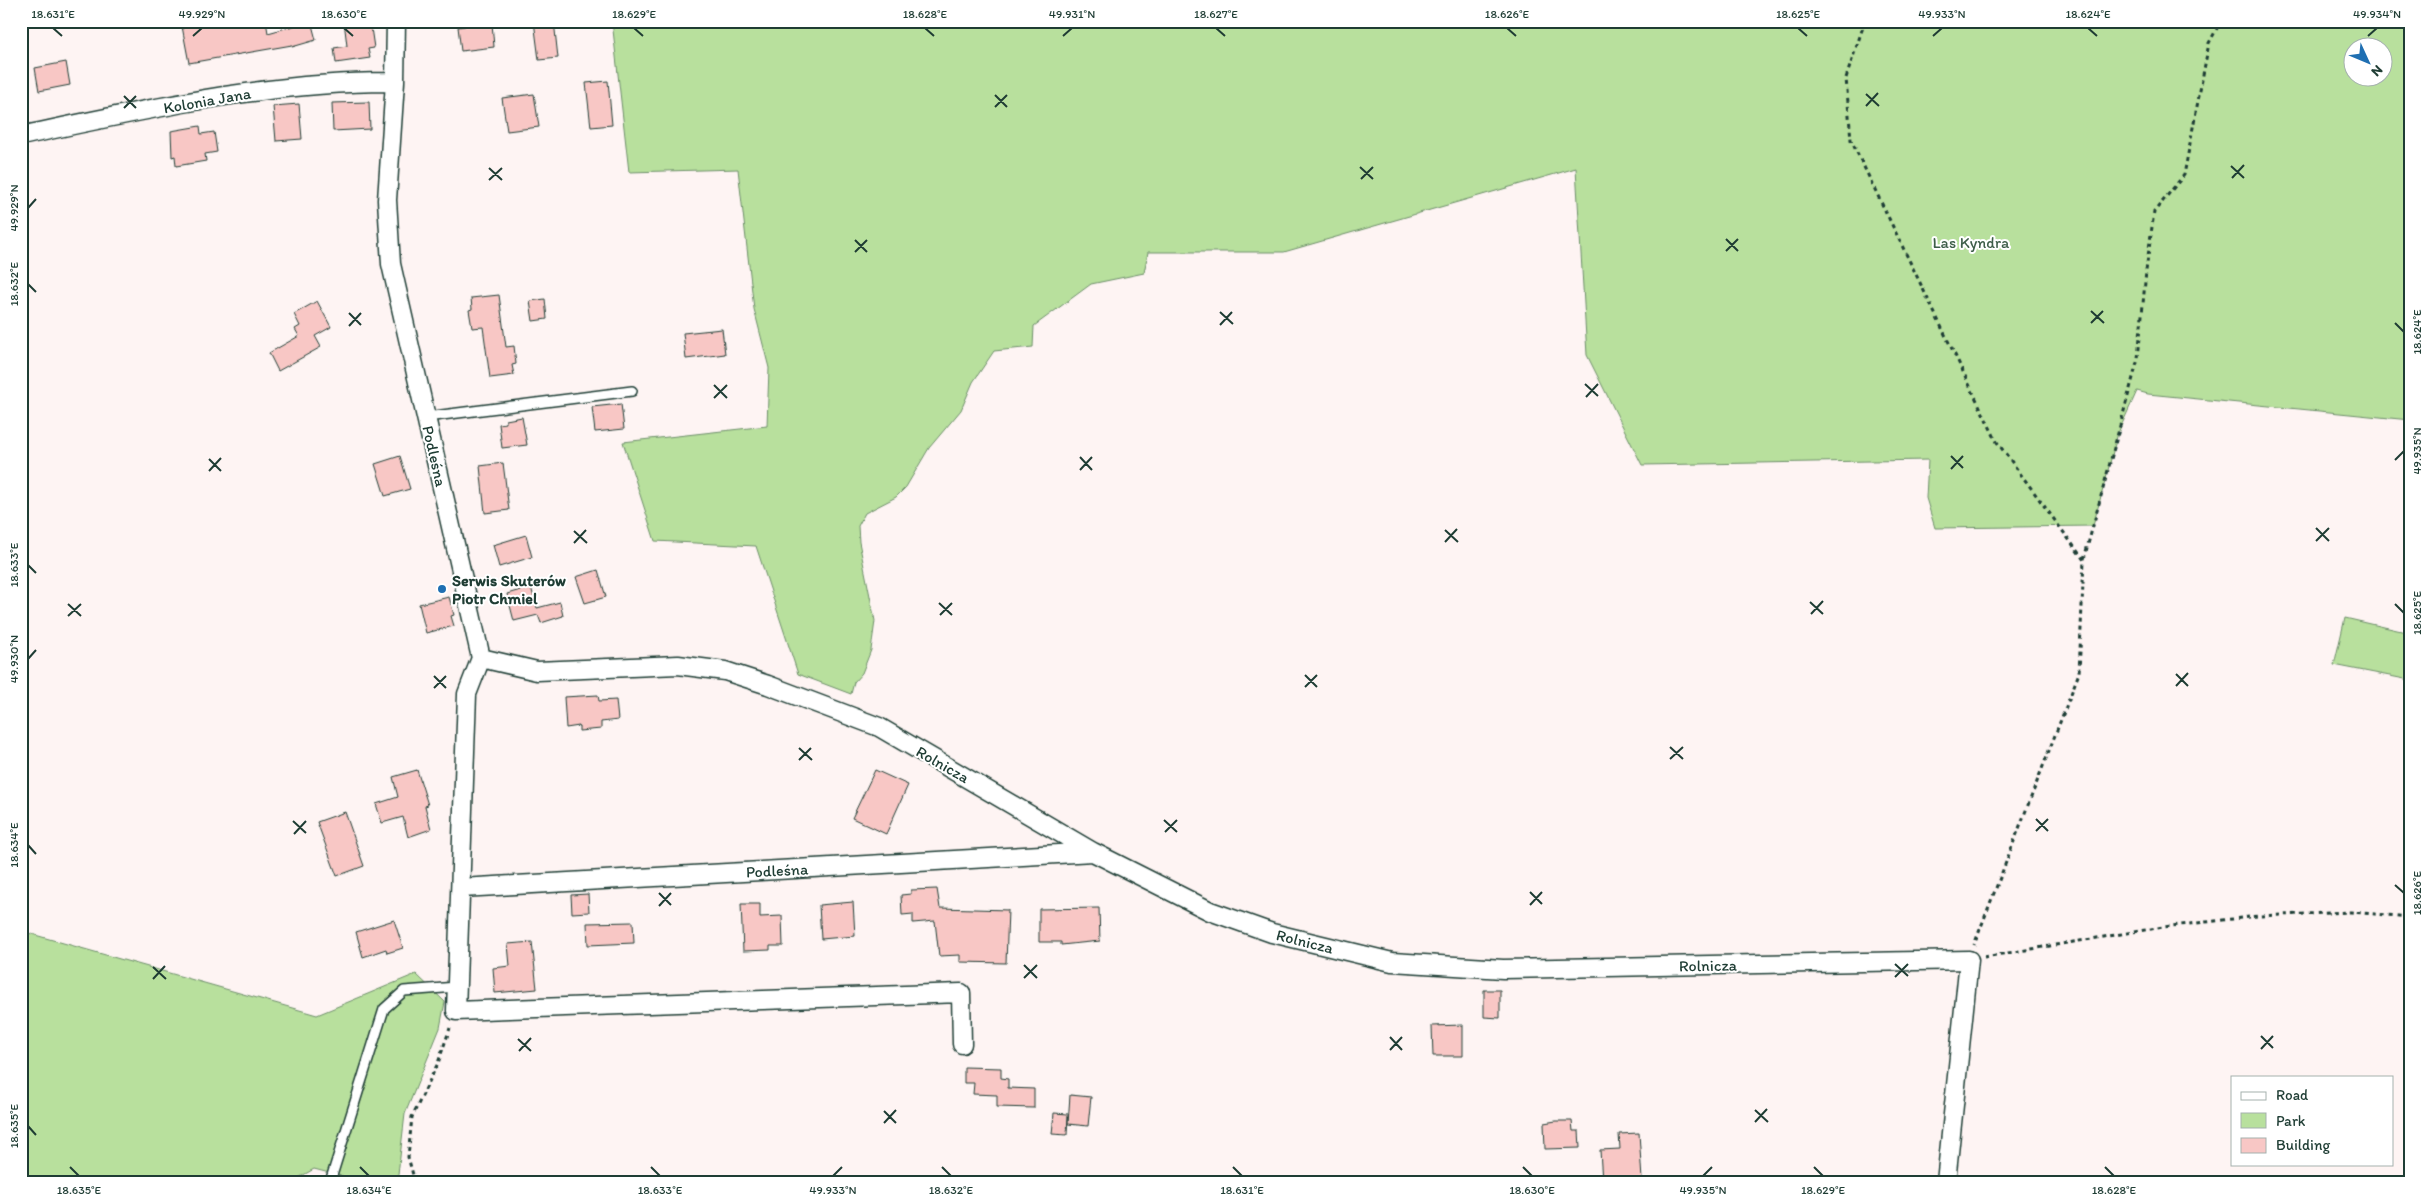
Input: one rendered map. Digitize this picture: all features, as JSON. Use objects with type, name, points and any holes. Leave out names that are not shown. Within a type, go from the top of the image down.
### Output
[{"type":"street","name":"Podleśna","points":[[396,21],[395,82],[387,200],[391,264],[481,658]]},
{"type":"street","name":"Kolonia Jana","points":[[21,136],[234,95],[330,83],[395,82]]},
{"type":"street","name":"Rolnicza","points":[[481,658],[537,672],[678,665],[725,670],[879,727],[1093,852],[1210,912],[1272,933],[1392,962],[1503,969],[1969,960]]},
{"type":"street","points":[[481,658],[467,694],[456,1010],[961,993],[962,1044]]},
{"type":"street","name":"Podleśna","points":[[461,888],[1093,852]]},
{"type":"street","points":[[1946,1182],[1969,960]]},
{"type":"lane","points":[[426,417],[632,392]]},
{"type":"lane","points":[[330,1182],[384,1009],[404,991],[457,987]]},
{"type":"path","points":[[1866,21],[1846,78],[1851,140],[1997,442],[2084,560]]},
{"type":"path","points":[[1969,960],[2079,673],[2084,560],[2138,359],[2146,271],[2154,212],[2184,175],[2210,43],[2221,21]]},
{"type":"path","points":[[1969,960],[2163,927],[2258,916],[2351,912],[2410,917]]},
{"type":"path","points":[[415,1182],[408,1157],[412,1117],[438,1063],[456,1010]]},
{"type":"green space","name":"Las Kyndra","points":[[612,21],[2410,21],[2410,420],[2148,394],[2137,391],[2118,433],[2093,526],[1935,528],[1926,498],[1928,460],[1642,465],[1587,355],[1576,168],[1284,252],[1148,252],[1144,273],[1091,284],[1034,326],[1033,347],[994,351],[973,382],[961,410],[929,448],[906,487],[896,497],[865,513],[858,526],[859,542],[875,621],[871,650],[862,673],[854,682],[851,694],[798,674],[756,546],[655,541],[623,442],[767,426],[769,368],[754,309],[738,169],[629,172]]},
{"type":"green space","points":[[2345,618],[2410,633],[2410,680],[2334,665]]},
{"type":"green space","points":[[21,931],[317,1015],[416,974],[445,1002],[440,1028],[405,1114],[398,1174],[400,1182],[351,1182],[349,1178],[314,1169],[291,1182],[21,1182]]},
{"type":"building","points":[[181,21],[266,21],[268,33],[311,21],[316,40],[292,47],[292,45],[189,63]]},
{"type":"building","points":[[344,21],[370,21],[374,48],[368,49],[370,58],[336,63],[334,48],[347,46]]},
{"type":"building","points":[[464,21],[481,21],[481,24],[492,23],[494,47],[461,51],[458,27],[465,26]]},
{"type":"building","points":[[534,21],[554,21],[558,58],[539,60]]},
{"type":"building","points":[[66,62],[70,85],[39,91],[35,68]]},
{"type":"building","points":[[608,81],[612,125],[591,127],[586,83]]},
{"type":"building","points":[[534,94],[539,127],[507,131],[502,98]]},
{"type":"building","points":[[369,102],[370,129],[333,131],[332,103]]},
{"type":"building","points":[[299,104],[302,139],[276,141],[273,106]]},
{"type":"building","points":[[200,126],[201,134],[214,132],[217,152],[205,154],[206,161],[176,166],[175,156],[172,157],[171,131]]},
{"type":"building","points":[[499,295],[506,347],[514,346],[516,364],[512,365],[514,375],[490,378],[483,327],[472,328],[469,310],[472,309],[471,298]]},
{"type":"building","points":[[545,299],[547,319],[533,321],[530,301]]},
{"type":"building","points":[[317,301],[331,327],[315,336],[321,347],[278,371],[269,353],[299,336],[295,329],[300,326],[294,314]]},
{"type":"building","points":[[722,329],[725,354],[686,359],[683,333]]},
{"type":"building","points":[[621,404],[624,429],[595,432],[592,407]]},
{"type":"building","points":[[522,417],[527,445],[502,448],[499,424],[506,423],[506,420]]},
{"type":"building","points":[[400,456],[410,489],[385,496],[375,464]]},
{"type":"building","points":[[503,463],[509,510],[485,513],[480,466]]},
{"type":"building","points":[[526,535],[532,557],[499,567],[493,545]]},
{"type":"building","points":[[598,570],[606,597],[585,603],[576,577]]},
{"type":"building","points":[[531,587],[537,608],[560,602],[563,616],[541,623],[538,615],[514,621],[507,594]]},
{"type":"building","points":[[449,597],[454,615],[451,616],[454,626],[426,633],[419,604]]},
{"type":"building","points":[[598,695],[599,701],[616,700],[618,720],[601,722],[601,729],[579,731],[579,726],[566,728],[564,697]]},
{"type":"building","points":[[417,770],[428,805],[425,806],[431,829],[408,837],[403,817],[382,823],[376,804],[398,797],[393,777]]},
{"type":"building","points":[[875,770],[908,785],[886,834],[852,818]]},
{"type":"building","points":[[345,812],[364,866],[337,876],[317,822]]},
{"type":"building","points":[[937,889],[940,908],[1008,910],[1006,963],[960,962],[960,955],[939,956],[935,921],[913,923],[913,914],[902,915],[901,895],[911,894],[911,890]]},
{"type":"building","points":[[588,894],[589,912],[572,913],[571,895]]},
{"type":"building","points":[[853,902],[855,936],[821,939],[819,905]]},
{"type":"building","points":[[741,904],[760,904],[760,917],[782,916],[783,946],[770,946],[770,950],[743,951]]},
{"type":"building","points":[[1099,908],[1100,941],[1061,945],[1061,942],[1039,942],[1039,909]]},
{"type":"building","points":[[394,920],[403,948],[387,953],[386,949],[363,957],[356,932]]},
{"type":"building","points":[[633,922],[634,943],[588,945],[587,923]]},
{"type":"building","points":[[532,942],[537,989],[495,993],[493,968],[510,966],[508,944]]},
{"type":"building","points":[[1484,990],[1500,990],[1500,1018],[1484,1017]]},
{"type":"building","points":[[1463,1025],[1463,1056],[1433,1056],[1432,1026]]},
{"type":"building","points":[[964,1067],[1001,1068],[1001,1078],[1008,1079],[1008,1088],[1034,1089],[1034,1108],[997,1107],[997,1095],[973,1094],[974,1083],[964,1083]]},
{"type":"building","points":[[1070,1095],[1091,1097],[1088,1126],[1068,1124]]},
{"type":"building","points":[[1054,1113],[1068,1114],[1067,1135],[1052,1134]]},
{"type":"building","points":[[1572,1121],[1573,1131],[1579,1131],[1580,1148],[1545,1149],[1544,1123]]},
{"type":"building","points":[[1639,1133],[1642,1180],[1602,1182],[1600,1150],[1620,1149],[1619,1134]]},
{"type":"place","name":"Serwis Skuterów Piotr Chmiel","points":[[442,589]]}]
